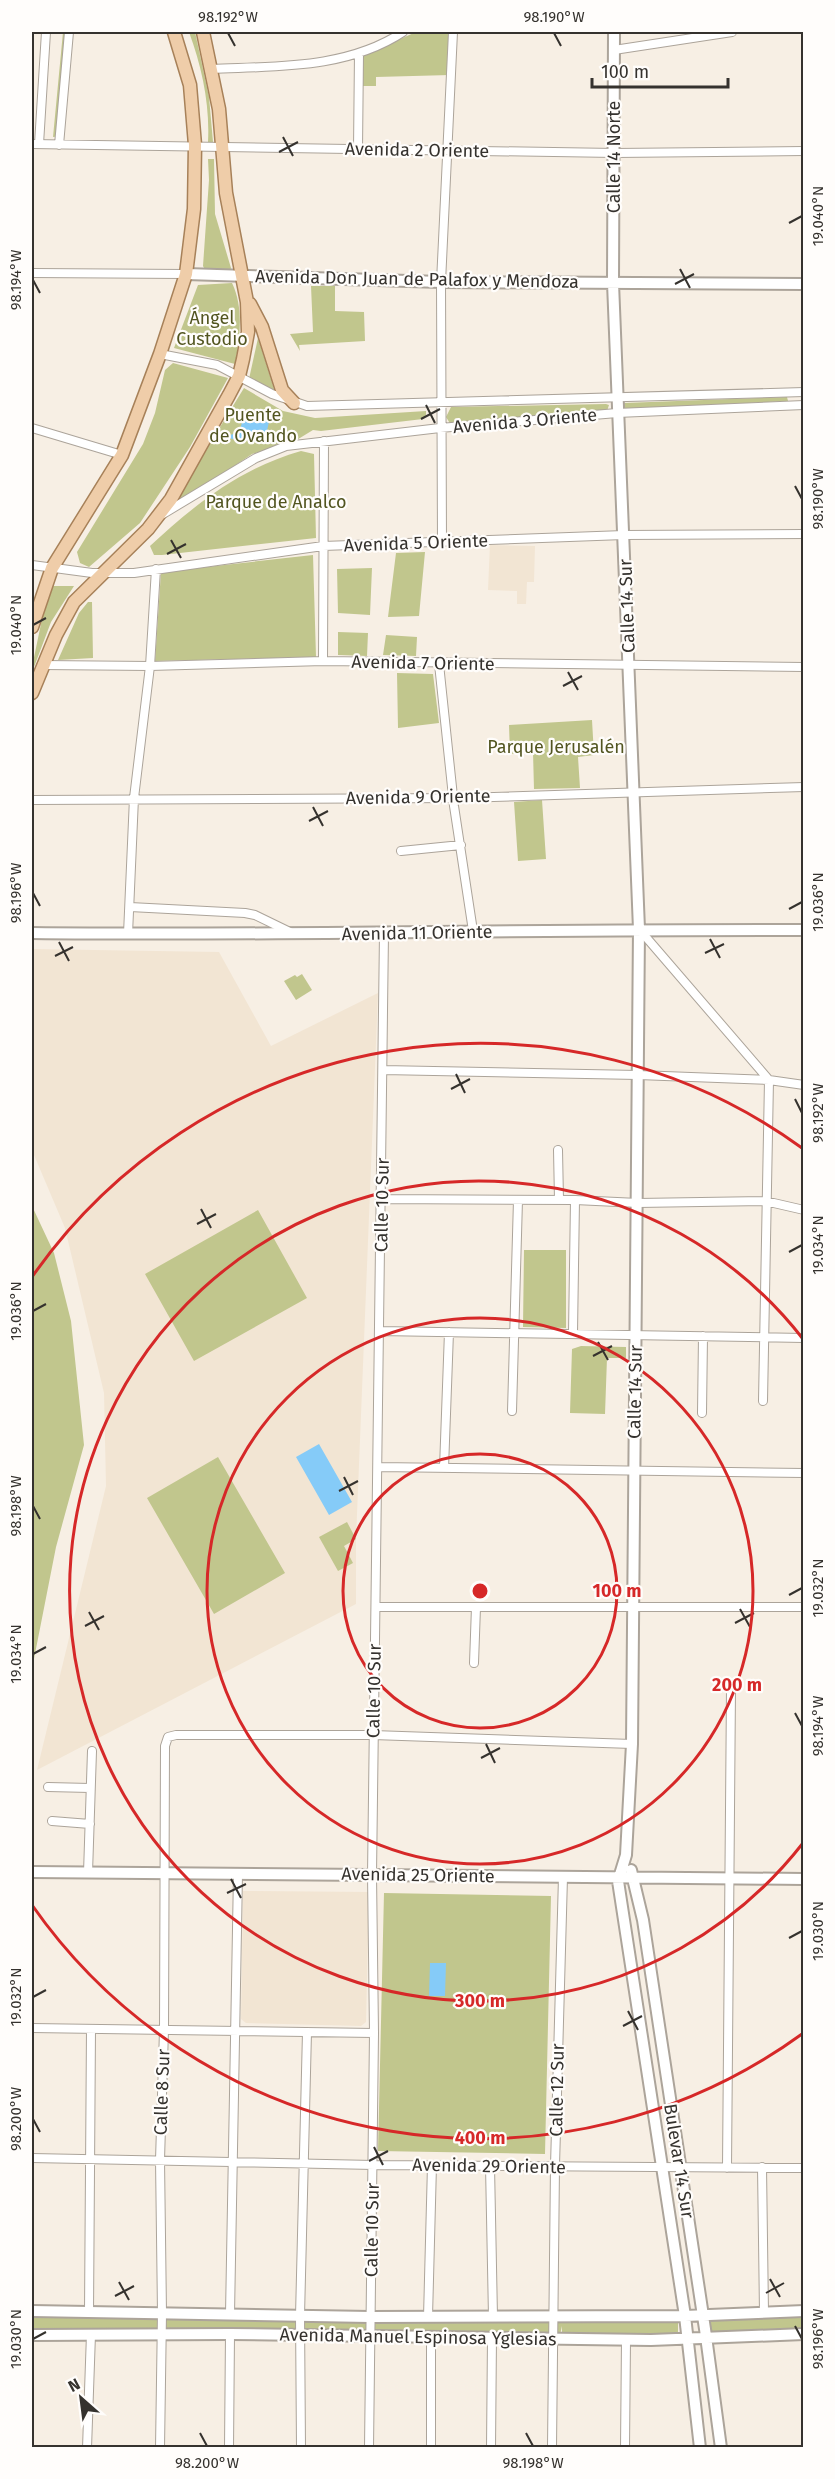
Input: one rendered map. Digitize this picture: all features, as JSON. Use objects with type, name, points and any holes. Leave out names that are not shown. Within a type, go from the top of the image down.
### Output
[{"type":"main road","points":[[32,627],[52,568],[122,454],[160,354],[186,274],[194,209],[195,145],[190,85],[174,32]]},
{"type":"main road","points":[[32,693],[42,665],[74,602],[159,516],[171,499],[239,375],[248,332],[246,298],[227,199],[219,109],[202,32]]},
{"type":"main road","name":"Calle 14 Norte","points":[[613,283],[614,32]]},
{"type":"main road","name":"Avenida Don Juan de Palafox y Mendoza","points":[[186,274],[441,282],[804,284]]},
{"type":"main road","name":"Calle 14 Sur","points":[[613,283],[639,929],[632,1744],[626,1855],[619,1877]]},
{"type":"main road","points":[[246,298],[262,327],[282,390],[294,403]]},
{"type":"main road","points":[[32,703],[42,665]]},
{"type":"main road","name":"Avenida 11 Oriente","points":[[32,933],[296,935],[639,929],[804,930]]},
{"type":"main road","name":"Calle 14 Sur","points":[[626,1855],[633,1876]]},
{"type":"main road","name":"Avenida 25 Oriente","points":[[32,1872],[804,1879]]},
{"type":"main road","name":"Bulevar 14 Sur","points":[[633,1876],[643,1920],[703,2316],[720,2448]]},
{"type":"main road","name":"Bulevar 14 Sur","points":[[619,1877],[685,2316],[700,2448]]},
{"type":"main road","name":"Avenida Manuel Espinosa Yglesias","points":[[32,2311],[370,2317],[703,2316],[804,2311]]},
{"type":"main road","name":"Avenida Manuel Espinosa Yglesias","points":[[32,2335],[230,2334],[626,2340],[804,2334]]},
{"type":"street","points":[[35,144],[46,32]]},
{"type":"street","points":[[59,145],[69,32]]},
{"type":"street","points":[[212,69],[303,65],[359,53],[403,32]]},
{"type":"street","points":[[442,543],[441,282],[453,32]]},
{"type":"street","points":[[614,50],[732,32]]},
{"type":"street","points":[[358,149],[359,53]]},
{"type":"street","name":"Avenida 2 Oriente","points":[[35,144],[222,145],[615,153],[804,151]]},
{"type":"street","name":"Avenida Don Juan de Palafox y Mendoza","points":[[32,273],[186,274]]},
{"type":"street","name":"Avenida 3 Oriente","points":[[160,354],[209,362],[239,375],[257,387],[294,403],[307,406],[804,392]]},
{"type":"street","name":"Avenida 3 Oriente","points":[[159,516],[256,458],[286,446],[440,428],[617,413],[804,405]]},
{"type":"street","points":[[32,428],[122,454]]},
{"type":"street","points":[[323,661],[324,441]]},
{"type":"street","name":"Avenida 5 Oriente","points":[[32,565],[101,574],[134,573],[323,546],[624,535],[804,534]]},
{"type":"street","points":[[128,934],[134,798],[150,666],[156,569]]},
{"type":"street","name":"Avenida 7 Oriente","points":[[42,665],[150,666],[323,661],[804,667]]},
{"type":"street","points":[[439,664],[454,797],[473,931]]},
{"type":"street","name":"Avenida 9 Oriente","points":[[32,800],[454,797],[804,787]]},
{"type":"street","points":[[401,851],[461,845]]},
{"type":"street","points":[[130,907],[255,915],[296,935]]},
{"type":"street","points":[[639,929],[769,1080],[763,1401]]},
{"type":"street","name":"Calle 10 Sur","points":[[369,2448],[369,2336],[374,2165],[373,1735],[379,1467],[384,933]]},
{"type":"street","points":[[383,1070],[638,1075],[769,1080],[804,1085]]},
{"type":"street","points":[[558,1150],[559,1200]]},
{"type":"street","points":[[382,1199],[575,1200],[638,1203],[765,1201],[804,1210]]},
{"type":"street","points":[[512,1411],[518,1200]]},
{"type":"street","points":[[573,1334],[575,1200]]},
{"type":"street","points":[[380,1331],[804,1338]]},
{"type":"street","points":[[444,1468],[448,1332]]},
{"type":"street","points":[[702,1413],[703,1336]]},
{"type":"street","points":[[379,1467],[804,1473]]},
{"type":"street","points":[[377,1607],[804,1607]]},
{"type":"street","points":[[474,1663],[476,1607]]},
{"type":"street","points":[[727,2168],[731,1689]]},
{"type":"street","name":"Calle 8 Sur","points":[[160,2448],[162,2313],[160,2160],[164,2030],[165,1746],[168,1737],[176,1735],[373,1735]]},
{"type":"street","points":[[373,1735],[632,1744]]},
{"type":"street","points":[[88,1873],[92,1751]]},
{"type":"street","points":[[48,1787],[90,1788]]},
{"type":"street","points":[[52,1821],[90,1824]]},
{"type":"street","points":[[230,2314],[238,1874]]},
{"type":"street","name":"Calle 12 Sur","points":[[552,2448],[555,2166],[563,1877]]},
{"type":"street","points":[[32,2028],[374,2033]]},
{"type":"street","points":[[89,2312],[92,2029]]},
{"type":"street","points":[[301,2448],[300,2316],[307,2032]]},
{"type":"street","name":"Avenida 29 Oriente","points":[[32,2158],[374,2165],[804,2168]]},
{"type":"street","points":[[428,2317],[432,2165]]},
{"type":"street","points":[[490,2166],[493,2317]]},
{"type":"street","points":[[762,2167],[764,2313]]},
{"type":"street","points":[[87,2448],[90,2334]]},
{"type":"street","points":[[229,2448],[230,2334]]},
{"type":"street","points":[[431,2337],[431,2448]]},
{"type":"street","points":[[491,2448],[492,2337]]},
{"type":"street","points":[[625,2448],[626,2340]]},
{"type":"shaded area","points":[[490,545],[535,546],[534,582],[527,582],[526,604],[517,604],[517,591],[488,590]]},
{"type":"shaded area","points":[[32,949],[219,952],[271,1046],[378,993],[356,1539],[356,1604],[37,1770],[106,1486],[104,1393],[65,1228],[34,1155]]},
{"type":"shaded area","points":[[243,1891],[369,1892],[366,2022],[361,2026],[246,2023],[241,2019]]},
{"type":"green space","points":[[63,32],[73,32],[63,133],[62,136],[53,137]]},
{"type":"green space","points":[[189,32],[195,32],[209,97],[213,142],[208,142],[208,114],[204,86]]},
{"type":"green space","points":[[416,32],[451,32],[450,75],[376,77],[376,86],[359,86],[360,57]]},
{"type":"green space","points":[[208,159],[214,159],[215,214],[231,268],[229,272],[205,270],[203,266],[209,180]]},
{"type":"green space","name":"Ángel Custodio","points":[[232,283],[240,313],[235,364],[174,348],[198,285]]},
{"type":"green space","points":[[311,286],[335,286],[335,311],[364,312],[365,341],[299,345],[300,351],[290,334],[313,332]]},
{"type":"green space","points":[[258,338],[274,389],[272,390],[249,379]]},
{"type":"green space","points":[[173,363],[228,378],[190,447],[140,523],[89,567],[80,563],[77,552],[143,444],[155,413],[165,370]]},
{"type":"green space","name":"Puente de Ovando","points":[[244,388],[283,411],[315,418],[426,411],[426,415],[423,419],[313,430],[295,441],[252,454],[190,496],[172,505]]},
{"type":"green space","points":[[787,397],[788,401],[624,409],[624,403]]},
{"type":"green space","points":[[609,405],[607,411],[451,425],[446,417],[451,407]]},
{"type":"green space","name":"Parque de Analco","points":[[301,451],[314,454],[316,538],[154,555],[150,546],[201,502],[258,467]]},
{"type":"green space","points":[[425,552],[419,616],[388,617],[396,553]]},
{"type":"green space","points":[[313,555],[316,657],[155,661],[161,572]]},
{"type":"green space","points":[[372,568],[370,615],[338,613],[337,569]]},
{"type":"green space","points":[[53,586],[74,586],[51,622],[34,667],[32,667],[42,619]]},
{"type":"green space","points":[[88,602],[92,602],[93,658],[58,660],[79,613]]},
{"type":"green space","points":[[338,632],[368,633],[367,656],[338,655]]},
{"type":"green space","points":[[386,635],[417,637],[416,656],[383,655]]},
{"type":"green space","points":[[397,673],[433,674],[439,723],[398,728]]},
{"type":"green space","name":"Parque Jerusalén","points":[[592,720],[594,755],[578,757],[580,788],[534,789],[533,752],[510,754],[509,725]]},
{"type":"green space","points":[[542,800],[546,859],[518,861],[514,802]]},
{"type":"green space","points":[[302,974],[312,990],[296,1000],[284,981]]},
{"type":"green space","points":[[32,1206],[54,1253],[71,1321],[84,1445],[56,1547],[32,1669]]},
{"type":"green space","points":[[258,1210],[307,1298],[194,1361],[145,1274]]},
{"type":"green space","points":[[524,1250],[566,1250],[566,1328],[523,1327]]},
{"type":"green space","points":[[581,1346],[626,1347],[626,1358],[607,1358],[605,1414],[570,1413],[572,1349]]},
{"type":"green space","points":[[218,1457],[285,1573],[214,1614],[147,1498]]},
{"type":"green space","points":[[347,1522],[356,1539],[344,1546],[353,1563],[338,1571],[319,1537]]},
{"type":"green space","points":[[384,1893],[551,1896],[545,2154],[378,2151]]},
{"type":"green space","points":[[803,2313],[803,2334],[710,2340],[706,2319]]},
{"type":"green space","points":[[32,2315],[158,2315],[158,2332],[32,2333]]},
{"type":"green space","points":[[165,2315],[678,2320],[678,2336],[562,2336],[562,2326],[560,2335],[165,2332]]},
{"type":"water","points":[[244,413],[271,413],[266,435],[236,440],[226,437],[240,431]]},
{"type":"water","points":[[319,1444],[352,1502],[329,1515],[296,1457]]},
{"type":"water","points":[[430,1963],[446,1963],[445,1996],[429,1996]]}]
